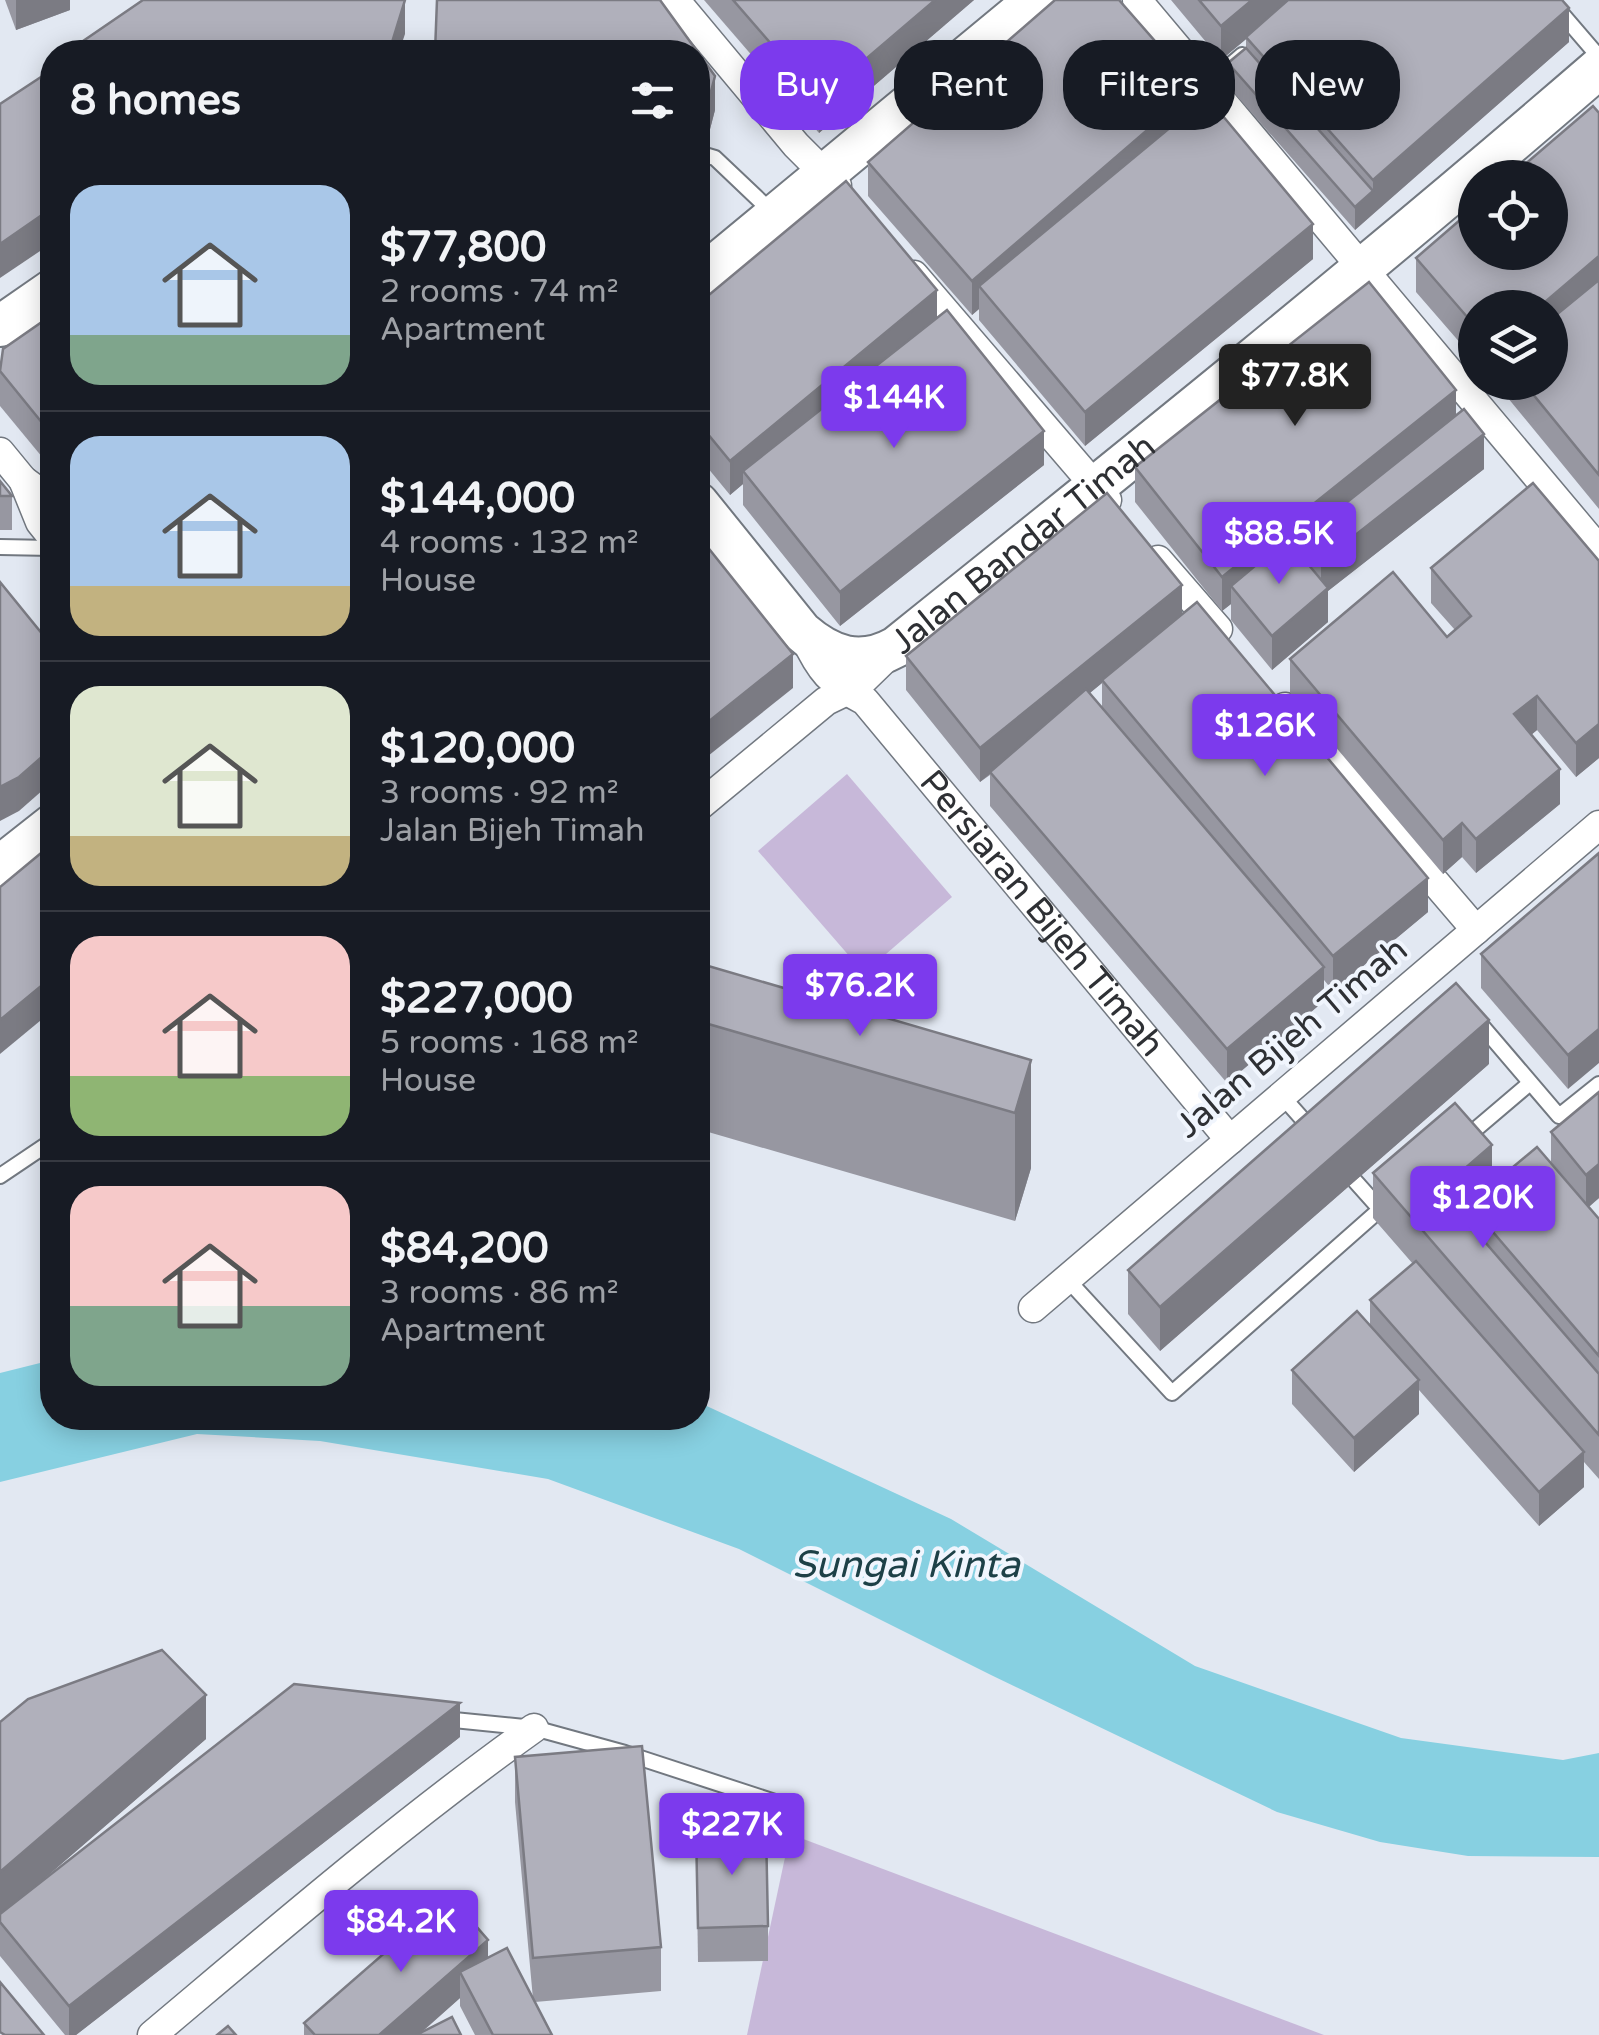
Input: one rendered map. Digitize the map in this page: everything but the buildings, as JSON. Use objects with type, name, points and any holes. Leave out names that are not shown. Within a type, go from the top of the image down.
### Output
[{"type":"main road","points":[[710,269],[774,215],[839,188],[1035,0]]},
{"type":"main road","name":"Jalan Bandar Timah","points":[[802,632],[822,649],[845,658],[880,656],[1108,502],[1362,269],[1585,86]]},
{"type":"main road","points":[[0,326],[40,298]]},
{"type":"main road","points":[[710,525],[802,632]]},
{"type":"main road","points":[[0,866],[40,834]]},
{"type":"street","points":[[675,0],[708,40]]},
{"type":"street","points":[[1136,0],[1170,40]]},
{"type":"street","points":[[710,42],[796,145],[839,188]]},
{"type":"street","points":[[1235,116],[1599,550]]},
{"type":"street","points":[[890,248],[1108,502]]},
{"type":"street","points":[[0,452],[23,480],[40,492]]},
{"type":"street","points":[[23,480],[40,522]]},
{"type":"street","points":[[1146,546],[1235,650]]},
{"type":"street","name":"Persiaran Bijeh Timah","points":[[802,632],[816,662],[834,684],[865,701],[1230,1140]]},
{"type":"street","points":[[710,797],[826,700],[846,691],[884,663],[896,647]]},
{"type":"street","points":[[1273,694],[1476,930]]},
{"type":"street","name":"Jalan Bijeh Timah","points":[[1033,1308],[1282,1096],[1439,974],[1476,930],[1599,825]]},
{"type":"street","points":[[152,2035],[295,1915],[534,1728]]},
{"type":"lane","points":[[1550,0],[1599,58]]},
{"type":"lane","points":[[1235,61],[1251,48]]},
{"type":"lane","points":[[710,157],[774,215]]},
{"type":"lane","points":[[0,547],[40,548]]},
{"type":"lane","points":[[1469,1011],[1559,1116],[1599,1084]]},
{"type":"lane","points":[[1455,1146],[1530,1083]]},
{"type":"lane","points":[[1282,1096],[1323,1143]]},
{"type":"lane","points":[[0,1176],[40,1148]]},
{"type":"lane","points":[[1356,1181],[1380,1209]]},
{"type":"lane","points":[[1067,1279],[1172,1393],[1395,1197]]},
{"type":"lane","points":[[436,1718],[534,1728],[778,1803]]},
{"type":"shaded area","points":[[847,774],[952,897],[864,973],[758,851]]},
{"type":"shaded area","points":[[790,1834],[1324,2035],[747,2035]]},
{"type":"water","name":"Sungai Kinta","points":[[40,1363],[40,1430],[710,1430],[710,1408],[951,1519],[1195,1666],[1401,1738],[1563,1760],[1599,1753],[1599,1857],[1468,1856],[1380,1842],[1277,1812],[739,1549],[548,1479],[320,1441],[197,1434],[0,1482],[0,1373]]}]
